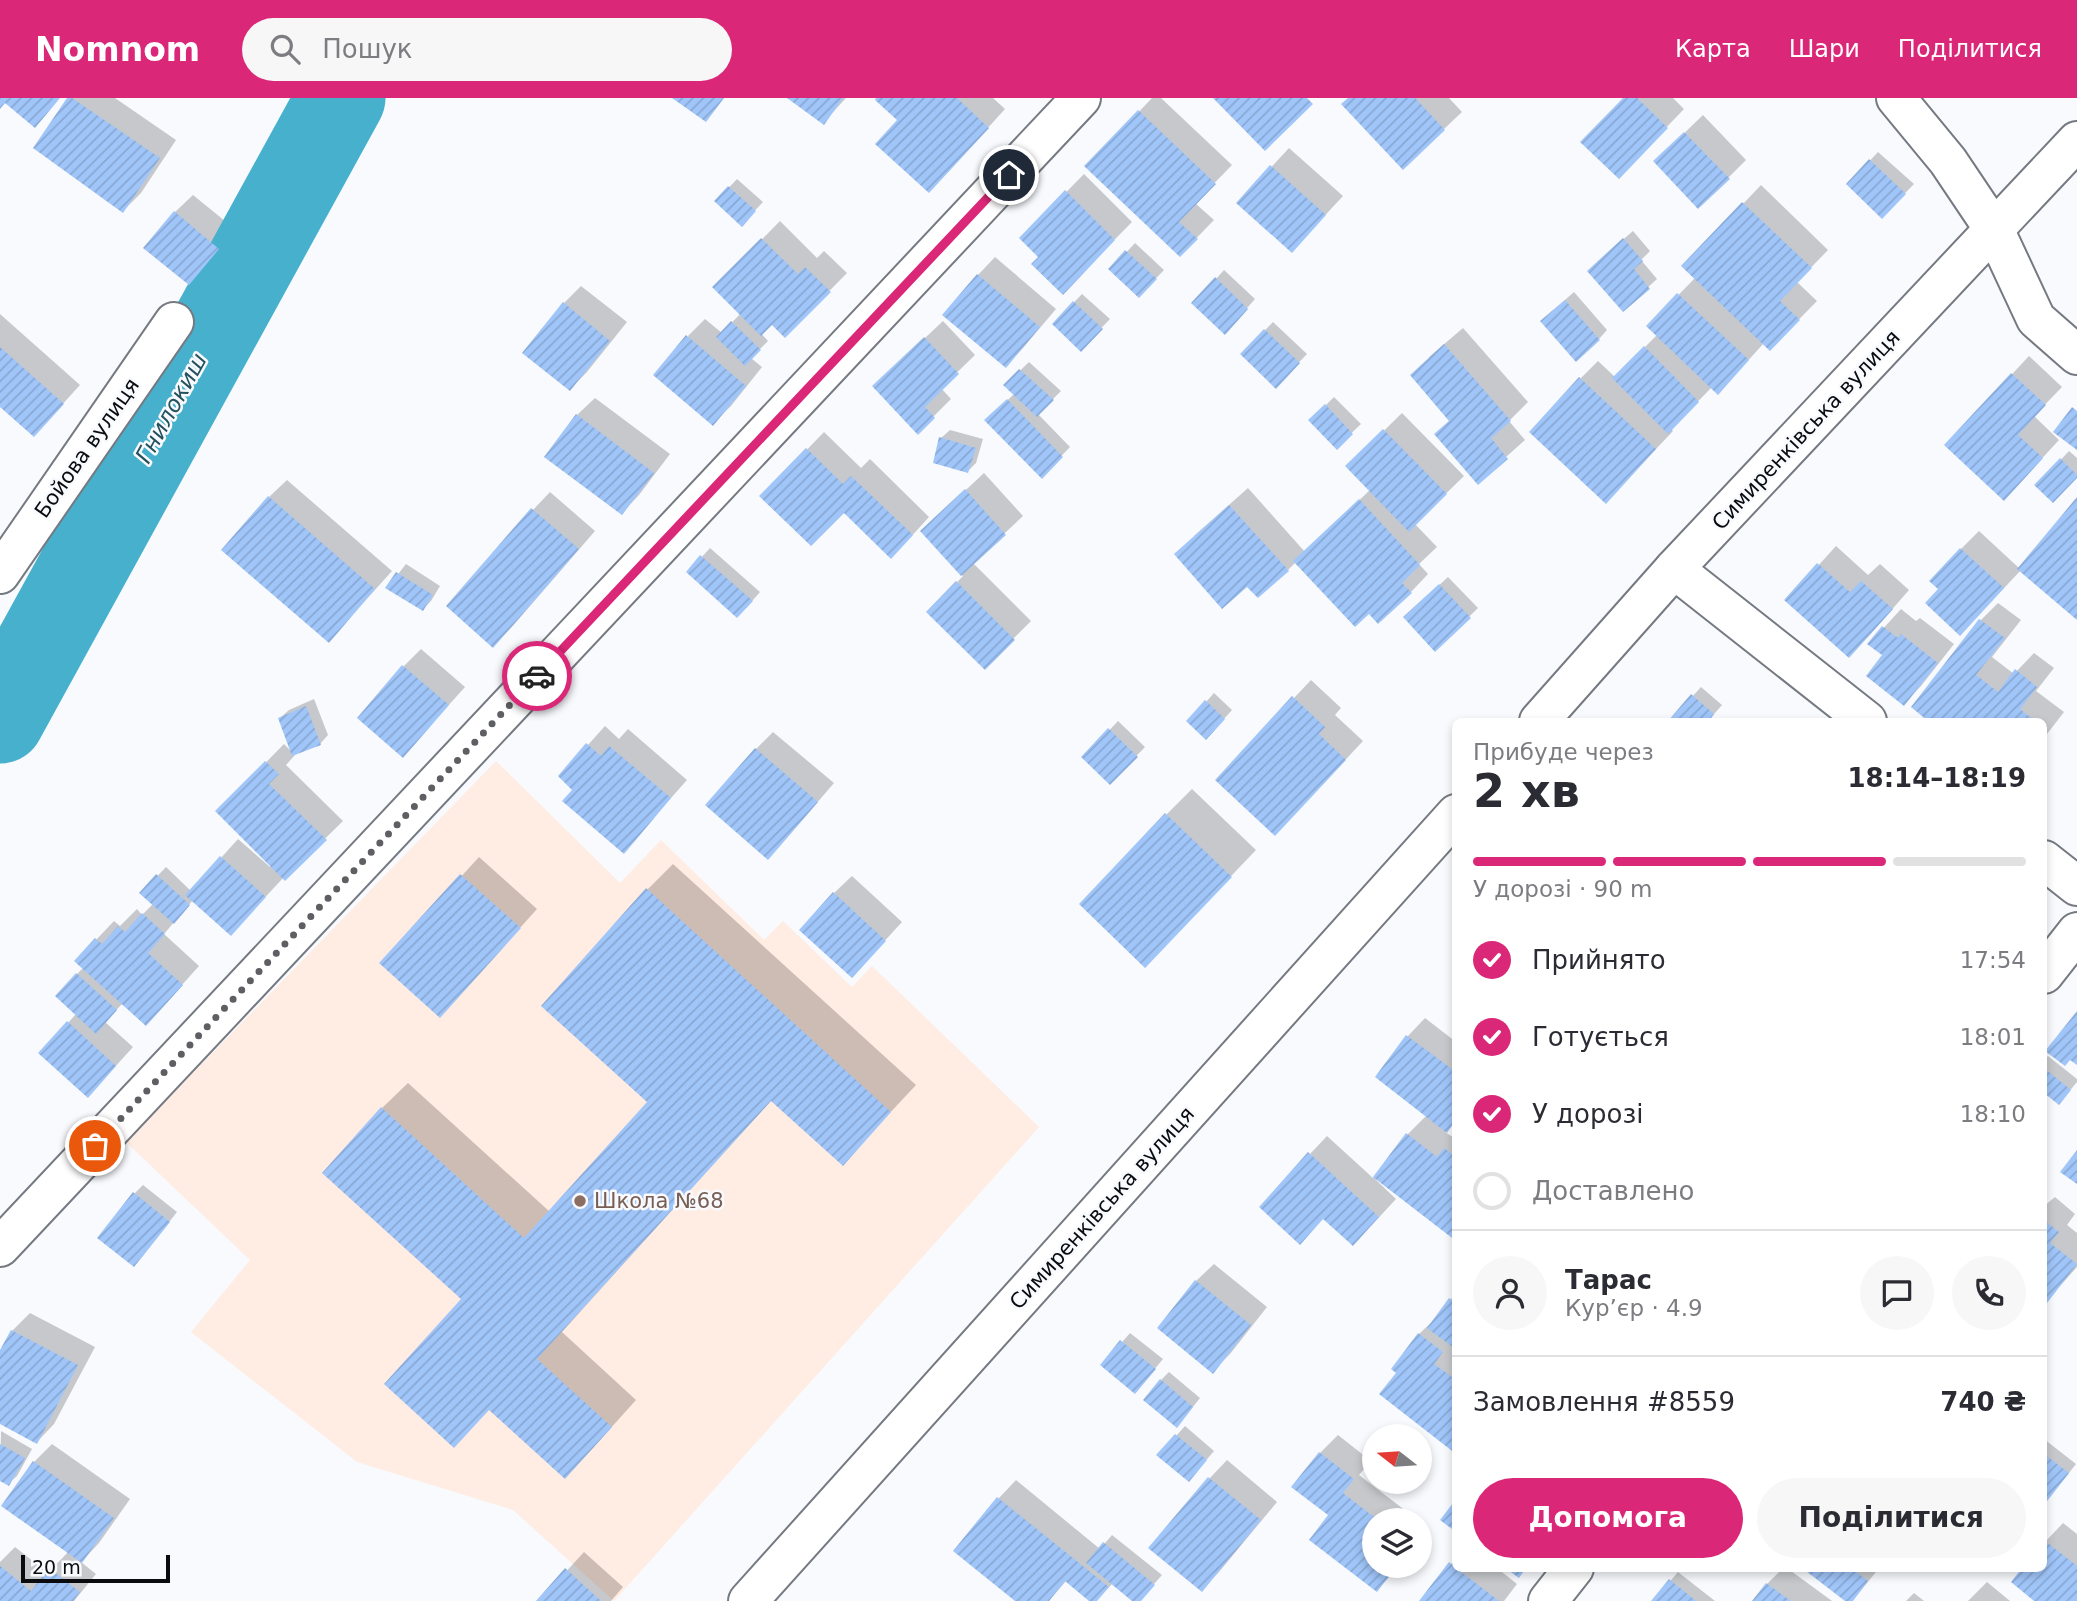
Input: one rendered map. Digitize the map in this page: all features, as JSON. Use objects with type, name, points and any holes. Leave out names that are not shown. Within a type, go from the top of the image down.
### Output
[{"type":"street","points":[[0,1247],[1081,98]]},
{"type":"street","points":[[1896,98],[1948,161],[1994,230],[2036,319],[2077,355]]},
{"type":"street","name":"Симиренківська вулиця","points":[[1542,718],[1674,569],[2077,141]]},
{"type":"street","name":"Бойова вулиця","points":[[0,574],[174,321]]},
{"type":"street","points":[[1674,569],[1863,718]]},
{"type":"street","name":"Симиренківська вулиця","points":[[748,1601],[1452,818]]},
{"type":"street","points":[[2047,862],[2077,886]]},
{"type":"street","points":[[2047,970],[2077,932]]},
{"type":"street","points":[[1548,1601],[1571,1572]]},
{"type":"shaded area","name":"Школа №68","points":[[496,761],[620,883],[661,840],[764,940],[783,921],[852,987],[872,966],[1039,1127],[614,1601],[513,1510],[357,1462],[191,1332],[250,1260],[126,1142]]},
{"type":"building","points":[[0,98],[60,98],[35,128],[5,103],[0,109]]},
{"type":"building","points":[[67,98],[72,98],[160,158],[123,213],[33,148]]},
{"type":"building","points":[[672,98],[724,98],[706,122]]},
{"type":"building","points":[[787,98],[843,98],[824,125]]},
{"type":"building","points":[[957,98],[989,128],[929,193],[875,144],[897,120],[875,100]]},
{"type":"building","points":[[1213,98],[1307,98],[1313,104],[1265,151]]},
{"type":"building","points":[[1348,98],[1415,98],[1445,130],[1403,170],[1341,104]]},
{"type":"building","points":[[1623,98],[1637,98],[1668,128],[1619,179],[1580,142]]},
{"type":"building","points":[[1138,110],[1216,184],[1179,222],[1198,239],[1180,257],[1084,166]]},
{"type":"building","points":[[1684,132],[1730,179],[1698,209],[1653,161]]},
{"type":"building","points":[[1869,159],[1906,194],[1882,219],[1846,184]]},
{"type":"building","points":[[1270,165],[1326,215],[1292,253],[1236,203]]},
{"type":"building","points":[[728,186],[756,211],[742,227],[714,201]]},
{"type":"building","points":[[1065,190],[1115,240],[1063,295],[1031,264],[1038,257],[1019,238]]},
{"type":"building","points":[[1742,202],[1812,268],[1780,301],[1800,320],[1770,351],[1681,266]]},
{"type":"building","points":[[174,211],[219,249],[189,285],[143,248]]},
{"type":"building","points":[[761,238],[798,274],[805,267],[831,292],[785,338],[772,325],[761,336],[712,287]]},
{"type":"building","points":[[1623,238],[1643,261],[1634,269],[1650,289],[1623,312],[1587,271]]},
{"type":"building","points":[[1125,250],[1157,279],[1139,298],[1108,269]]},
{"type":"building","points":[[977,274],[1040,327],[1006,368],[942,315]]},
{"type":"building","points":[[1215,277],[1248,309],[1225,335],[1191,303]]},
{"type":"building","points":[[1677,293],[1749,360],[1718,395],[1646,326]]},
{"type":"building","points":[[1565,300],[1600,340],[1576,362],[1540,321]]},
{"type":"building","points":[[1073,301],[1103,329],[1081,352],[1052,324]]},
{"type":"building","points":[[563,302],[610,341],[570,391],[522,353]]},
{"type":"building","points":[[731,321],[761,350],[745,366],[716,337]]},
{"type":"building","points":[[1264,329],[1300,363],[1276,389],[1240,354]]},
{"type":"building","points":[[686,335],[746,386],[713,426],[653,375]]},
{"type":"building","points":[[924,337],[959,374],[925,407],[935,418],[918,435],[872,386]]},
{"type":"building","points":[[1444,344],[1511,421],[1491,438],[1508,459],[1478,485],[1434,434],[1449,421],[1410,375]]},
{"type":"building","points":[[1644,346],[1699,402],[1668,434],[1612,378]]},
{"type":"building","points":[[0,347],[64,404],[34,437],[0,407]]},
{"type":"building","points":[[1019,369],[1054,400],[1037,417],[1003,385]]},
{"type":"building","points":[[2011,373],[2046,405],[2018,435],[2043,458],[2004,501],[1944,445]]},
{"type":"building","points":[[1579,377],[1656,449],[1606,504],[1529,432]]},
{"type":"building","points":[[1007,399],[1063,457],[1042,479],[984,420]]},
{"type":"building","points":[[1325,404],[1353,434],[1337,450],[1308,420]]},
{"type":"building","points":[[2072,407],[2077,411],[2077,450],[2053,432]]},
{"type":"building","points":[[576,414],[654,473],[622,515],[544,457]]},
{"type":"building","points":[[1383,429],[1447,494],[1409,532],[1345,466]]},
{"type":"building","points":[[939,437],[976,448],[968,473],[933,463]]},
{"type":"building","points":[[806,448],[843,484],[851,476],[913,535],[891,559],[844,513],[811,546],[759,496]]},
{"type":"building","points":[[2060,458],[2077,478],[2053,503],[2034,485]]},
{"type":"building","points":[[965,489],[1006,535],[961,576],[920,531]]},
{"type":"building","points":[[268,496],[375,589],[329,643],[221,550]]},
{"type":"building","points":[[2077,497],[2077,620],[2017,569]]},
{"type":"building","points":[[1359,499],[1420,565],[1402,583],[1412,593],[1378,624],[1369,614],[1355,627],[1293,561]]},
{"type":"building","points":[[1229,505],[1289,571],[1258,598],[1247,587],[1222,609],[1174,554]]},
{"type":"building","points":[[531,508],[579,549],[493,648],[446,606]]},
{"type":"building","points":[[1960,548],[2004,588],[1960,636],[1925,603],[1938,589],[1929,581]]},
{"type":"building","points":[[700,555],[753,601],[737,618],[686,572]]},
{"type":"building","points":[[1817,563],[1850,592],[1861,581],[1893,609],[1849,658],[1784,600]]},
{"type":"building","points":[[396,572],[433,595],[423,611],[385,588]]},
{"type":"building","points":[[956,581],[1015,640],[985,670],[926,612]]},
{"type":"building","points":[[1439,584],[1471,618],[1435,652],[1403,617]]},
{"type":"building","points":[[1979,619],[2005,638],[1976,675],[1998,692],[2015,669],[2037,687],[2020,709],[2031,718],[1924,718],[1911,707]]},
{"type":"building","points":[[1882,626],[1898,638],[1901,634],[1938,663],[1904,706],[1866,676],[1882,655],[1867,644]]},
{"type":"building","points":[[402,665],[449,705],[403,758],[357,718]]},
{"type":"building","points":[[1691,694],[1714,714],[1711,718],[1671,718]]},
{"type":"building","points":[[1292,696],[1325,727],[1319,734],[1346,760],[1275,836],[1215,780]]},
{"type":"building","points":[[1205,700],[1225,719],[1206,740],[1186,721]]},
{"type":"building","points":[[306,706],[321,745],[292,756],[278,718]]},
{"type":"building","points":[[1108,728],[1138,757],[1110,785],[1081,757]]},
{"type":"building","points":[[586,743],[601,756],[609,746],[671,798],[624,854],[562,801],[572,790],[558,776]]},
{"type":"building","points":[[755,748],[818,802],[768,860],[705,805]]},
{"type":"building","points":[[265,761],[279,774],[269,784],[327,840],[285,881],[215,811]]},
{"type":"building","points":[[1165,813],[1232,877],[1145,968],[1079,904]]},
{"type":"building","points":[[220,856],[266,897],[231,936],[185,895]]},
{"type":"building","points":[[156,874],[190,905],[174,924],[139,893]]},
{"type":"building","points":[[460,874],[521,928],[440,1018],[379,963]]},
{"type":"building","points":[[646,888],[891,1112],[843,1166],[771,1101],[537,1359],[612,1427],[565,1479],[489,1410],[454,1448],[384,1384],[461,1299],[322,1173],[381,1107],[524,1238],[647,1102],[541,1006]]},
{"type":"building","points":[[833,892],[886,941],[852,978],[799,930]]},
{"type":"building","points":[[142,913],[165,934],[148,953],[183,985],[146,1026],[74,961],[95,938],[102,944],[118,926],[125,932]]},
{"type":"building","points":[[76,973],[117,1010],[96,1034],[55,996]]},
{"type":"building","points":[[2077,1011],[2077,1065],[2070,1060],[2065,1066],[2047,1052],[2047,1048]]},
{"type":"building","points":[[67,1021],[116,1066],[88,1098],[38,1053]]},
{"type":"building","points":[[1406,1035],[1452,1069],[1452,1126],[1447,1133],[1375,1077]]},
{"type":"building","points":[[2047,1070],[2071,1090],[2059,1105],[2047,1095]]},
{"type":"building","points":[[1406,1133],[1437,1157],[1444,1148],[1452,1154],[1452,1238],[1373,1177]]},
{"type":"building","points":[[2077,1150],[2077,1184],[2060,1172]]},
{"type":"building","points":[[1308,1152],[1379,1217],[1353,1246],[1323,1219],[1300,1245],[1259,1207]]},
{"type":"building","points":[[133,1192],[170,1222],[134,1267],[97,1238]]},
{"type":"building","points":[[2047,1222],[2059,1232],[2050,1243],[2077,1264],[2047,1303]]},
{"type":"building","points":[[1195,1280],[1251,1325],[1213,1374],[1157,1328]]},
{"type":"building","points":[[1449,1298],[1452,1300],[1452,1347],[1427,1328]]},
{"type":"building","points":[[11,1330],[78,1365],[37,1444],[0,1424],[0,1350]]},
{"type":"building","points":[[1418,1333],[1443,1352],[1434,1364],[1452,1377],[1452,1451],[1432,1435],[1432,1424],[1418,1424],[1379,1394],[1396,1373],[1391,1369]]},
{"type":"building","points":[[1120,1340],[1156,1369],[1135,1394],[1100,1365]]},
{"type":"building","points":[[1160,1379],[1193,1407],[1177,1428],[1143,1400]]},
{"type":"building","points":[[1175,1434],[1207,1460],[1189,1482],[1156,1455]]},
{"type":"building","points":[[0,1444],[25,1458],[9,1486],[0,1481]]},
{"type":"building","points":[[1319,1452],[1354,1479],[1343,1493],[1362,1508],[1362,1578],[1388,1578],[1377,1592],[1309,1540],[1328,1515],[1291,1487]]},
{"type":"building","points":[[2047,1456],[2069,1473],[2047,1501]]},
{"type":"building","points":[[33,1461],[114,1518],[82,1563],[1,1506]]},
{"type":"building","points":[[1208,1477],[1261,1520],[1202,1592],[1148,1548]]},
{"type":"building","points":[[997,1497],[1109,1587],[1097,1601],[1089,1601],[1065,1581],[1049,1601],[1015,1601],[953,1551]]},
{"type":"building","points":[[1452,1504],[1452,1529],[1440,1520]]},
{"type":"building","points":[[1103,1542],[1155,1585],[1141,1601],[1132,1601],[1086,1563]]},
{"type":"building","points":[[2047,1542],[2077,1566],[2077,1601],[2034,1601],[2011,1582],[2019,1572],[2047,1572]]},
{"type":"building","points":[[1449,1562],[1452,1565],[1452,1572],[1461,1572],[1499,1601],[1419,1601]]},
{"type":"building","points":[[0,1566],[31,1591],[49,1568],[80,1592],[73,1601],[0,1601]]},
{"type":"building","points":[[565,1568],[601,1601],[536,1601]]},
{"type":"building","points":[[1511,1572],[1523,1572],[1519,1578]]},
{"type":"building","points":[[1807,1572],[1856,1572],[1868,1581],[1853,1601],[1845,1601]]},
{"type":"building","points":[[1669,1579],[1696,1601],[1651,1601]]},
{"type":"building","points":[[1766,1583],[1791,1601],[1752,1601]]},
{"type":"waterway","name":"Гнилокиш","points":[[0,719],[341,98]]},
{"type":"way so far","points":[[95,1146],[537,676]]},
{"type":"place","name":"Школа №68","points":[[580,1201]]},
{"type":"route","points":[[537,676],[1009,175]]}]
